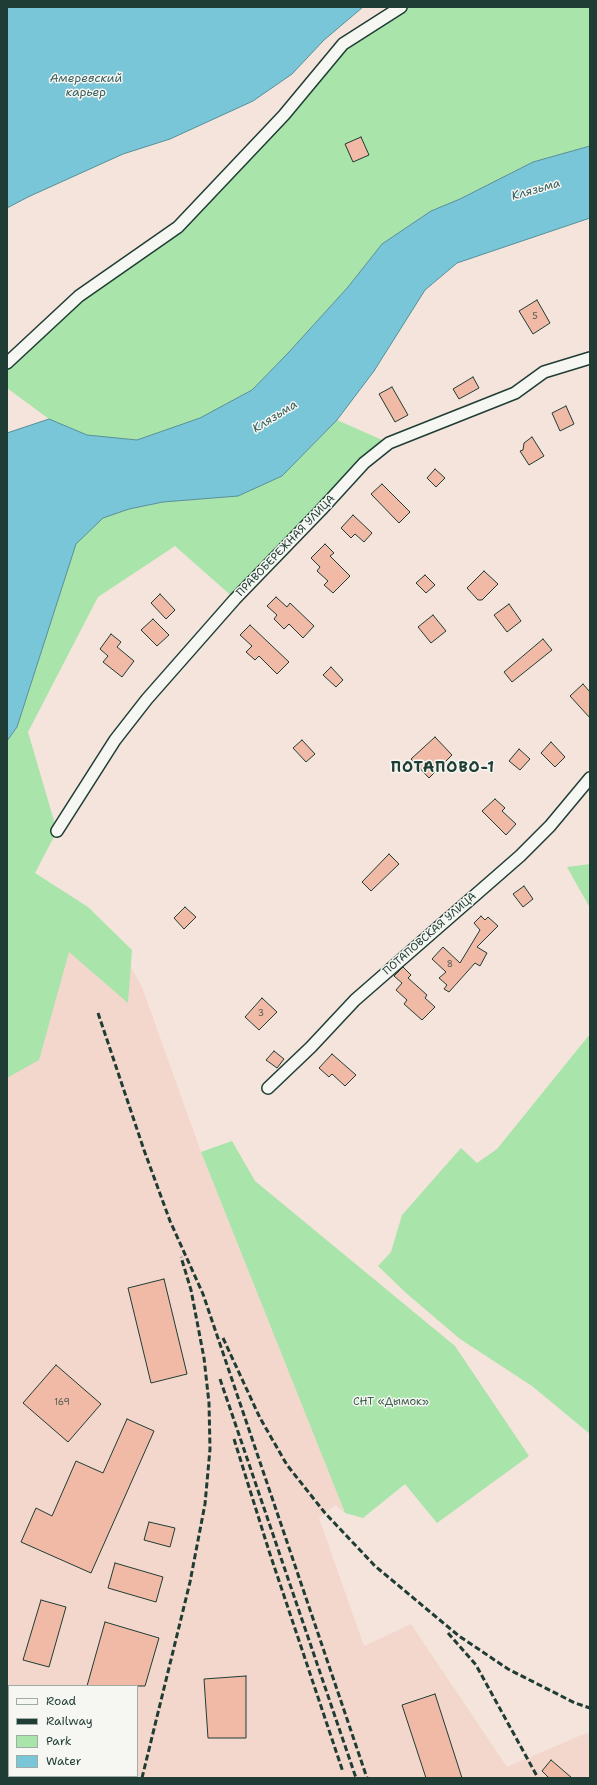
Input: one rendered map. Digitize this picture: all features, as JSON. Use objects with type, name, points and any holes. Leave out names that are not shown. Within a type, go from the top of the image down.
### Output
[{"type":"street","points":[[7,363],[79,296],[178,228],[279,121],[344,44],[401,7]]},
{"type":"street","name":"ПРАВОБЕРЕЖНАЯ УЛИЦА","points":[[57,831],[115,740],[147,699],[235,599],[364,463],[389,443],[515,393],[544,372],[590,358]]},
{"type":"street","name":"ПОТАПОВСКАЯ УЛИЦА","points":[[268,1088],[311,1047],[354,1000],[520,856],[550,826],[590,778]]},
{"type":"shaded area","points":[[7,865],[112,934],[142,987],[201,1152],[345,1513],[335,1505],[319,1518],[364,1646],[411,1624],[507,1767],[586,1733],[590,1734],[590,1778],[7,1778]]},
{"type":"green space","points":[[401,7],[590,7],[590,146],[533,162],[460,199],[431,211],[382,244],[348,287],[252,390],[200,418],[137,440],[87,435],[49,419],[7,388],[7,363],[79,296],[178,227],[343,44]]},
{"type":"green space","points":[[337,420],[389,443],[235,599],[175,546],[98,597],[28,732],[57,831],[35,873],[88,907],[132,950],[128,1003],[69,952],[39,1060],[7,1078],[7,741],[17,727],[76,544],[102,518],[129,509],[163,502],[238,496],[282,476]]},
{"type":"green space","points":[[590,864],[590,908],[567,867]]},
{"type":"green space","points":[[590,1034],[590,1434],[532,1386],[460,1339],[406,1293],[378,1266],[391,1252],[402,1215],[461,1148],[477,1163],[497,1149]]},
{"type":"green space","name":"СНТ «Дымок»","points":[[232,1141],[255,1181],[455,1346],[529,1456],[437,1523],[405,1484],[363,1518],[345,1513],[201,1152]]},
{"type":"water","name":"Амеревский карьер","points":[[7,7],[363,7],[324,40],[292,74],[253,101],[170,139],[123,154],[7,208]]},
{"type":"water","name":"Клязьма","points":[[590,146],[590,218],[457,263],[425,290],[374,371],[337,420],[282,476],[238,496],[163,502],[129,509],[103,518],[76,544],[17,727],[7,741],[7,433],[49,419],[87,435],[137,440],[200,418],[252,390],[348,287],[382,244],[431,211],[460,199],[533,162]]},
{"type":"building","points":[[361,137],[369,155],[353,162],[345,144]]},
{"type":"building","points":[[537,300],[550,323],[533,334],[519,311]]},
{"type":"building","points":[[473,377],[479,388],[459,399],[453,389]]},
{"type":"building","points":[[392,387],[408,415],[395,422],[379,394]]},
{"type":"building","points":[[566,406],[574,424],[560,431],[552,413]]},
{"type":"building","points":[[532,437],[544,456],[529,465],[520,451],[523,450],[524,443]]},
{"type":"building","points":[[435,469],[445,478],[436,487],[427,478]]},
{"type":"building","points":[[382,484],[410,512],[399,523],[371,494]]},
{"type":"building","points":[[353,515],[372,533],[364,542],[355,534],[351,538],[341,528]]},
{"type":"building","points":[[325,544],[334,553],[330,556],[350,576],[333,593],[324,585],[328,581],[317,571],[320,567],[311,558]]},
{"type":"building","points":[[484,571],[498,584],[482,600],[478,600],[467,588]]},
{"type":"building","points":[[425,575],[435,585],[426,593],[416,583]]},
{"type":"building","points":[[160,594],[175,610],[166,619],[151,603]]},
{"type":"building","points":[[276,597],[287,607],[290,603],[314,626],[303,638],[289,624],[284,629],[274,619],[277,615],[267,606]]},
{"type":"building","points":[[509,604],[521,621],[507,632],[494,615]]},
{"type":"building","points":[[433,615],[446,631],[431,643],[418,627]]},
{"type":"building","points":[[153,619],[169,635],[157,646],[141,630]]},
{"type":"building","points":[[250,625],[289,662],[277,674],[259,656],[255,660],[246,652],[252,646],[240,635]]},
{"type":"building","points":[[111,634],[121,642],[117,647],[134,661],[122,677],[103,662],[108,656],[100,649]]},
{"type":"building","points":[[543,639],[552,650],[512,682],[504,672]]},
{"type":"building","points":[[331,667],[343,680],[336,687],[323,675]]},
{"type":"building","points":[[583,684],[590,692],[590,718],[570,696]]},
{"type":"building","points":[[435,737],[452,755],[429,778],[411,759]]},
{"type":"building","points":[[302,740],[315,754],[306,762],[293,748]]},
{"type":"building","points":[[551,742],[565,757],[555,767],[541,753]]},
{"type":"building","points":[[519,749],[530,759],[520,770],[509,761]]},
{"type":"building","points":[[495,799],[505,808],[502,811],[516,824],[506,835],[482,811]]},
{"type":"building","points":[[389,854],[399,864],[371,891],[362,882]]},
{"type":"building","points":[[524,886],[533,899],[523,907],[513,894]]},
{"type":"building","points":[[185,907],[196,917],[184,929],[174,918]]},
{"type":"building","points":[[481,916],[485,920],[488,917],[498,926],[477,947],[487,953],[480,966],[475,963],[449,992],[444,989],[447,985],[439,978],[446,972],[432,959],[443,947],[460,963],[480,930],[474,923]]},
{"type":"building","points":[[403,967],[411,975],[408,978],[427,995],[425,998],[435,1007],[422,1020],[404,1004],[407,1000],[396,990],[402,983],[394,976]]},
{"type":"building","points":[[262,998],[277,1012],[259,1030],[245,1017]]},
{"type":"building","points":[[274,1051],[284,1059],[277,1068],[266,1060]]},
{"type":"building","points":[[332,1054],[356,1075],[345,1086],[332,1074],[329,1077],[319,1068]]},
{"type":"building","points":[[164,1279],[187,1374],[151,1383],[128,1288]]},
{"type":"building","points":[[56,1365],[101,1404],[68,1442],[23,1403]]},
{"type":"building","points":[[127,1419],[154,1431],[91,1573],[21,1542],[36,1508],[52,1516],[76,1461],[103,1473]]},
{"type":"building","points":[[149,1522],[175,1528],[170,1547],[144,1540]]},
{"type":"building","points":[[115,1563],[163,1577],[156,1602],[108,1588]]},
{"type":"building","points":[[41,1600],[66,1607],[49,1667],[23,1660]]},
{"type":"building","points":[[105,1622],[159,1638],[145,1686],[87,1685]]},
{"type":"building","points":[[246,1676],[246,1738],[208,1738],[204,1679]]},
{"type":"building","points":[[435,1694],[462,1778],[426,1778],[402,1705]]},
{"type":"building","points":[[551,1760],[572,1778],[549,1778],[542,1771]]},
{"type":"railway","points":[[98,1013],[144,1150],[170,1221],[203,1294],[367,1778]]},
{"type":"railway","points":[[142,1778],[190,1582],[205,1504],[210,1449],[209,1403],[204,1358],[191,1290],[181,1257]]},
{"type":"railway","points":[[223,1338],[260,1418],[287,1465],[325,1513],[375,1566],[459,1636],[508,1669],[575,1703],[590,1708]]},
{"type":"railway","points":[[220,1379],[356,1778]]},
{"type":"railway","points":[[234,1439],[269,1551],[343,1772]]},
{"type":"railway","points":[[448,1633],[476,1665],[538,1778]]},
{"type":"district","name":"ПОТАПОВО-1","points":[[443,768]]}]
